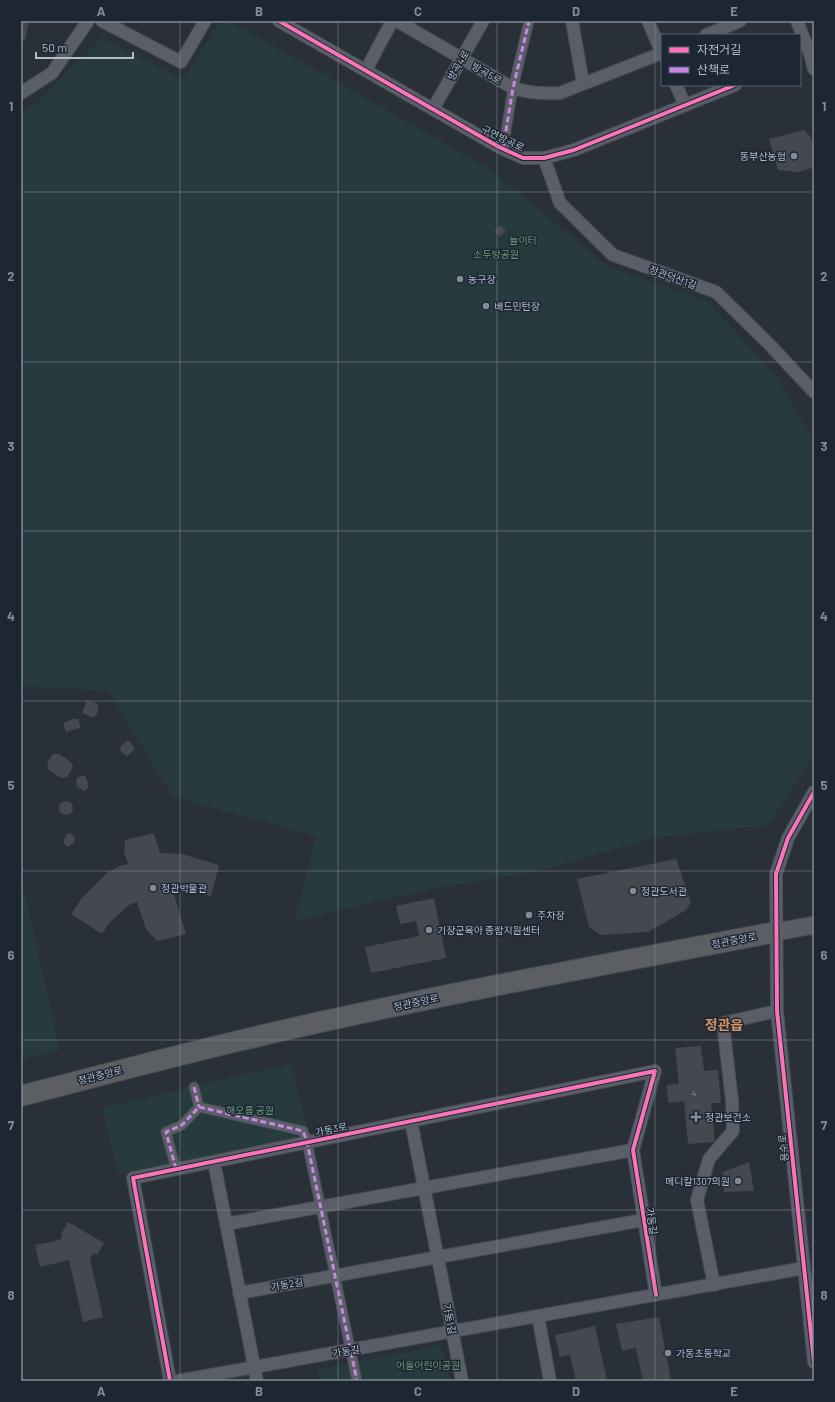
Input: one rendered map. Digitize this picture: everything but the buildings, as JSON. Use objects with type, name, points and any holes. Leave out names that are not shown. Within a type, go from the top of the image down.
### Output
[{"type":"highway","name":"정관중앙로","points":[[21,1096],[181,1054],[284,1030],[529,978],[776,932]]},
{"type":"main road","name":"정관중앙로","points":[[776,932],[814,925]]},
{"type":"street","points":[[21,93],[52,74],[88,21]]},
{"type":"street","points":[[102,21],[180,62],[205,21]]},
{"type":"street","name":"구연방곡로","points":[[280,21],[295,25],[366,70],[504,149],[523,158],[544,158],[574,150],[732,86]]},
{"type":"street","points":[[366,70],[392,21]]},
{"type":"street","name":"방곡5로","points":[[397,21],[513,88],[528,92],[545,94],[560,93],[661,53]]},
{"type":"street","name":"방곡4로","points":[[433,109],[484,21]]},
{"type":"street","points":[[504,149],[513,88],[529,21]]},
{"type":"street","points":[[572,21],[583,83]]},
{"type":"street","name":"방곡5로","points":[[648,21],[661,51]]},
{"type":"street","points":[[708,34],[740,21]]},
{"type":"street","points":[[797,21],[814,70]]},
{"type":"street","points":[[676,86],[685,105]]},
{"type":"street","name":"정관덕산1길","points":[[544,158],[560,203],[613,254],[716,292],[768,343],[814,392]]},
{"type":"street","name":"용수로","points":[[814,792],[788,838],[776,874],[777,1011],[814,1362]]},
{"type":"street","points":[[714,1285],[698,1200],[709,1159],[732,1131],[732,1101],[723,1023],[777,1011]]},
{"type":"street","name":"가동3로","points":[[170,1381],[133,1178],[655,1070],[633,1150]]},
{"type":"street","points":[[194,1087],[199,1107]]},
{"type":"street","points":[[199,1107],[303,1131],[307,1142],[357,1381]]},
{"type":"street","points":[[176,1169],[166,1132],[182,1125],[199,1107]]},
{"type":"street","name":"가동1길","points":[[411,1121],[462,1381]]},
{"type":"street","points":[[226,1224],[633,1150]]},
{"type":"street","name":"가동길","points":[[633,1150],[656,1295]]},
{"type":"street","points":[[214,1162],[257,1381]]},
{"type":"street","name":"가동길","points":[[438,1257],[643,1220]]},
{"type":"street","points":[[335,1276],[438,1257]]},
{"type":"street","name":"가동길","points":[[177,1381],[804,1268]]},
{"type":"street","name":"가동2길","points":[[239,1293],[335,1276]]},
{"type":"street","points":[[538,1316],[550,1381]]},
{"type":"green space","points":[[221,21],[229,21],[488,168],[608,267],[706,300],[776,376],[814,442],[814,754],[769,825],[654,838],[538,871],[432,889],[296,920],[316,836],[173,797],[108,691],[21,686],[21,112],[29,110],[102,38],[183,79]]},
{"type":"green space","points":[[21,877],[60,1051],[21,1059]]},
{"type":"green space","name":"해오름 공원","points":[[290,1064],[309,1135],[118,1174],[102,1108]]},
{"type":"green space","name":"어울어린이공원","points":[[441,1346],[451,1381],[319,1381],[317,1370]]},
{"type":"marked path","points":[[503,149],[513,88],[529,21]]},
{"type":"marked path","points":[[194,1087],[199,1107]]},
{"type":"marked path","points":[[199,1107],[303,1131],[307,1142],[357,1381]]},
{"type":"marked path","points":[[176,1169],[166,1132],[182,1125],[199,1107]]},
{"type":"cycle path","points":[[279,21],[499,147],[523,158],[544,158],[574,150],[733,86]]},
{"type":"cycle path","points":[[814,792],[788,838],[776,874],[777,1011],[814,1362]]},
{"type":"cycle path","points":[[170,1381],[133,1178],[655,1071],[633,1150],[656,1295]]},
{"type":"place","name":"동부산농협","points":[[794,156]]},
{"type":"place","name":"농구장","points":[[460,279]]},
{"type":"place","name":"배드민턴장","points":[[486,306]]},
{"type":"place","name":"정관박물관","points":[[153,888]]},
{"type":"place","name":"정관도서관","points":[[633,891]]},
{"type":"place","name":"주차장","points":[[529,915]]},
{"type":"place","name":"기장군육아 종합지원센터","points":[[429,930]]},
{"type":"place","name":"정관보건소","points":[[696,1117]]},
{"type":"place","name":"메디칼1307의원","points":[[738,1181]]},
{"type":"place","name":"가동초등학교","points":[[668,1353]]},
{"type":"district","name":"정관읍","points":[[724,1024]]},
{"type":"park label","name":"놀이터","points":[[523,240]]},
{"type":"park label","name":"소두방공원","points":[[496,254]]}]
